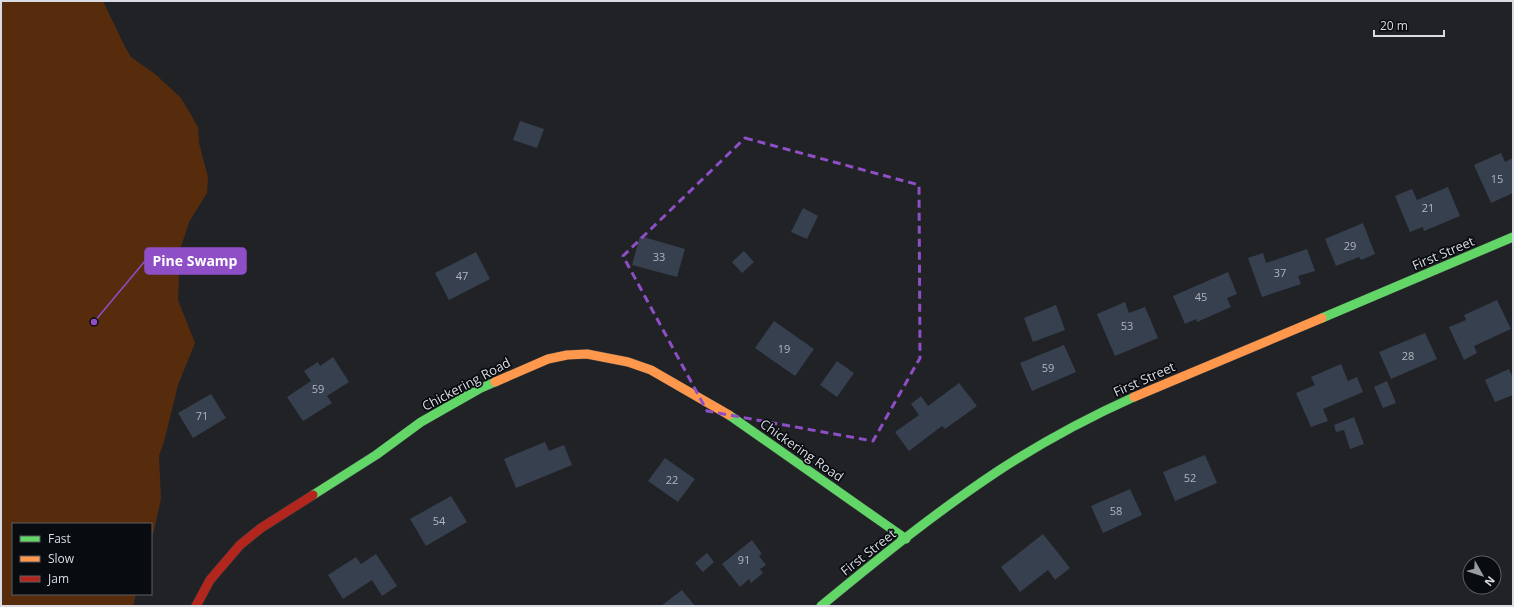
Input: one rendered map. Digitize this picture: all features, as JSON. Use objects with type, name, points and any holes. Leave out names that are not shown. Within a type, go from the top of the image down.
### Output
[{"type":"street","name":"First Street","points":[[821,606],[906,538],[969,492],[1001,470],[1061,434],[1124,402],[1513,237]]},
{"type":"street","name":"Chickering Road","points":[[196,606],[210,580],[240,545],[261,528],[376,455],[421,422],[480,389],[529,366],[548,359],[567,355],[587,354],[628,362],[651,370],[674,382],[729,415],[906,538]]},
{"type":"highlighted area","points":[[745,138],[919,185],[920,358],[873,441],[707,411],[623,256]]},
{"type":"shaded area","points":[[1,1],[103,1],[131,57],[155,74],[181,98],[198,127],[199,143],[208,177],[207,193],[189,222],[180,250],[178,300],[195,343],[178,385],[159,456],[161,499],[152,536],[152,523],[12,523],[12,595],[136,595],[133,606],[1,606]]},
{"type":"building","points":[[520,121],[544,129],[537,148],[513,140]]},
{"type":"building","points":[[1501,153],[1505,162],[1513,158],[1513,193],[1491,203],[1474,165]]},
{"type":"building","points":[[1448,187],[1460,216],[1424,231],[1423,227],[1410,232],[1395,196],[1412,189],[1417,200]]},
{"type":"building","points":[[803,208],[818,216],[807,239],[791,232]]},
{"type":"building","points":[[1363,223],[1375,254],[1361,260],[1359,257],[1336,266],[1325,239]]},
{"type":"building","points":[[640,236],[685,249],[677,277],[632,265]]},
{"type":"building","points":[[1307,249],[1315,271],[1298,276],[1301,284],[1262,297],[1248,258],[1263,253],[1266,263]]},
{"type":"building","points":[[744,251],[754,262],[742,273],[732,262]]},
{"type":"building","points":[[476,252],[490,279],[449,300],[435,273]]},
{"type":"building","points":[[1228,272],[1237,294],[1227,298],[1231,307],[1197,322],[1196,319],[1185,324],[1173,296]]},
{"type":"building","points":[[1497,300],[1511,329],[1474,346],[1477,353],[1464,360],[1449,327],[1466,320],[1464,315]]},
{"type":"building","points":[[1125,302],[1129,313],[1145,307],[1158,338],[1115,356],[1097,314]]},
{"type":"building","points":[[1056,305],[1065,330],[1033,342],[1024,318]]},
{"type":"building","points":[[774,321],[814,349],[795,376],[755,348]]},
{"type":"building","points":[[1425,333],[1437,359],[1391,379],[1379,352]]},
{"type":"building","points":[[1064,345],[1076,372],[1032,391],[1020,363]]},
{"type":"building","points":[[333,357],[349,382],[327,396],[332,403],[303,421],[287,397],[311,381],[304,371],[318,362],[320,366]]},
{"type":"building","points":[[837,361],[854,373],[837,397],[820,385]]},
{"type":"building","points":[[1341,364],[1348,381],[1357,377],[1363,392],[1323,409],[1328,421],[1311,427],[1296,393],[1315,385],[1311,377]]},
{"type":"building","points":[[1509,369],[1513,378],[1513,395],[1495,402],[1485,380]]},
{"type":"building","points":[[1387,381],[1396,403],[1383,408],[1374,387]]},
{"type":"building","points":[[959,383],[977,406],[945,429],[942,426],[909,451],[895,432],[919,415],[911,404],[921,396],[928,406]]},
{"type":"building","points":[[211,394],[226,418],[193,438],[178,413]]},
{"type":"building","points":[[1354,417],[1364,444],[1350,449],[1344,430],[1336,432],[1334,425]]},
{"type":"building","points":[[545,442],[549,451],[564,445],[572,465],[516,488],[504,459]]},
{"type":"building","points":[[1205,455],[1217,483],[1175,501],[1163,472]]},
{"type":"building","points":[[665,458],[695,479],[678,502],[648,481]]},
{"type":"building","points":[[1130,489],[1142,515],[1103,533],[1091,506]]},
{"type":"building","points":[[451,496],[467,522],[426,546],[410,519]]},
{"type":"building","points":[[1043,534],[1070,568],[1055,580],[1048,570],[1020,592],[1001,567]]},
{"type":"building","points":[[752,540],[762,554],[759,556],[766,565],[760,569],[763,573],[751,583],[749,579],[740,587],[722,564]]},
{"type":"building","points":[[707,553],[714,562],[703,572],[695,563]]},
{"type":"building","points":[[376,554],[397,586],[382,596],[372,580],[343,599],[328,575],[356,557],[361,564]]},
{"type":"building","points":[[682,590],[695,606],[661,606]]},
{"type":"traffic: fast","points":[[1322,318],[1513,237]]},
{"type":"traffic: fast","points":[[313,495],[376,455],[421,422],[479,389],[495,382]]},
{"type":"traffic: fast","points":[[821,606],[930,519],[998,471],[1064,431],[1134,397]]},
{"type":"traffic: fast","points":[[729,415],[906,539]]},
{"type":"traffic: slow","points":[[1134,397],[1322,318]]},
{"type":"traffic: slow","points":[[495,382],[548,359],[567,355],[587,354],[628,362],[651,370],[729,415]]},
{"type":"traffic: jam","points":[[196,606],[210,580],[240,545],[261,528],[313,495]]},
{"type":"place","name":"Pine Swamp","points":[[94,322]]}]
